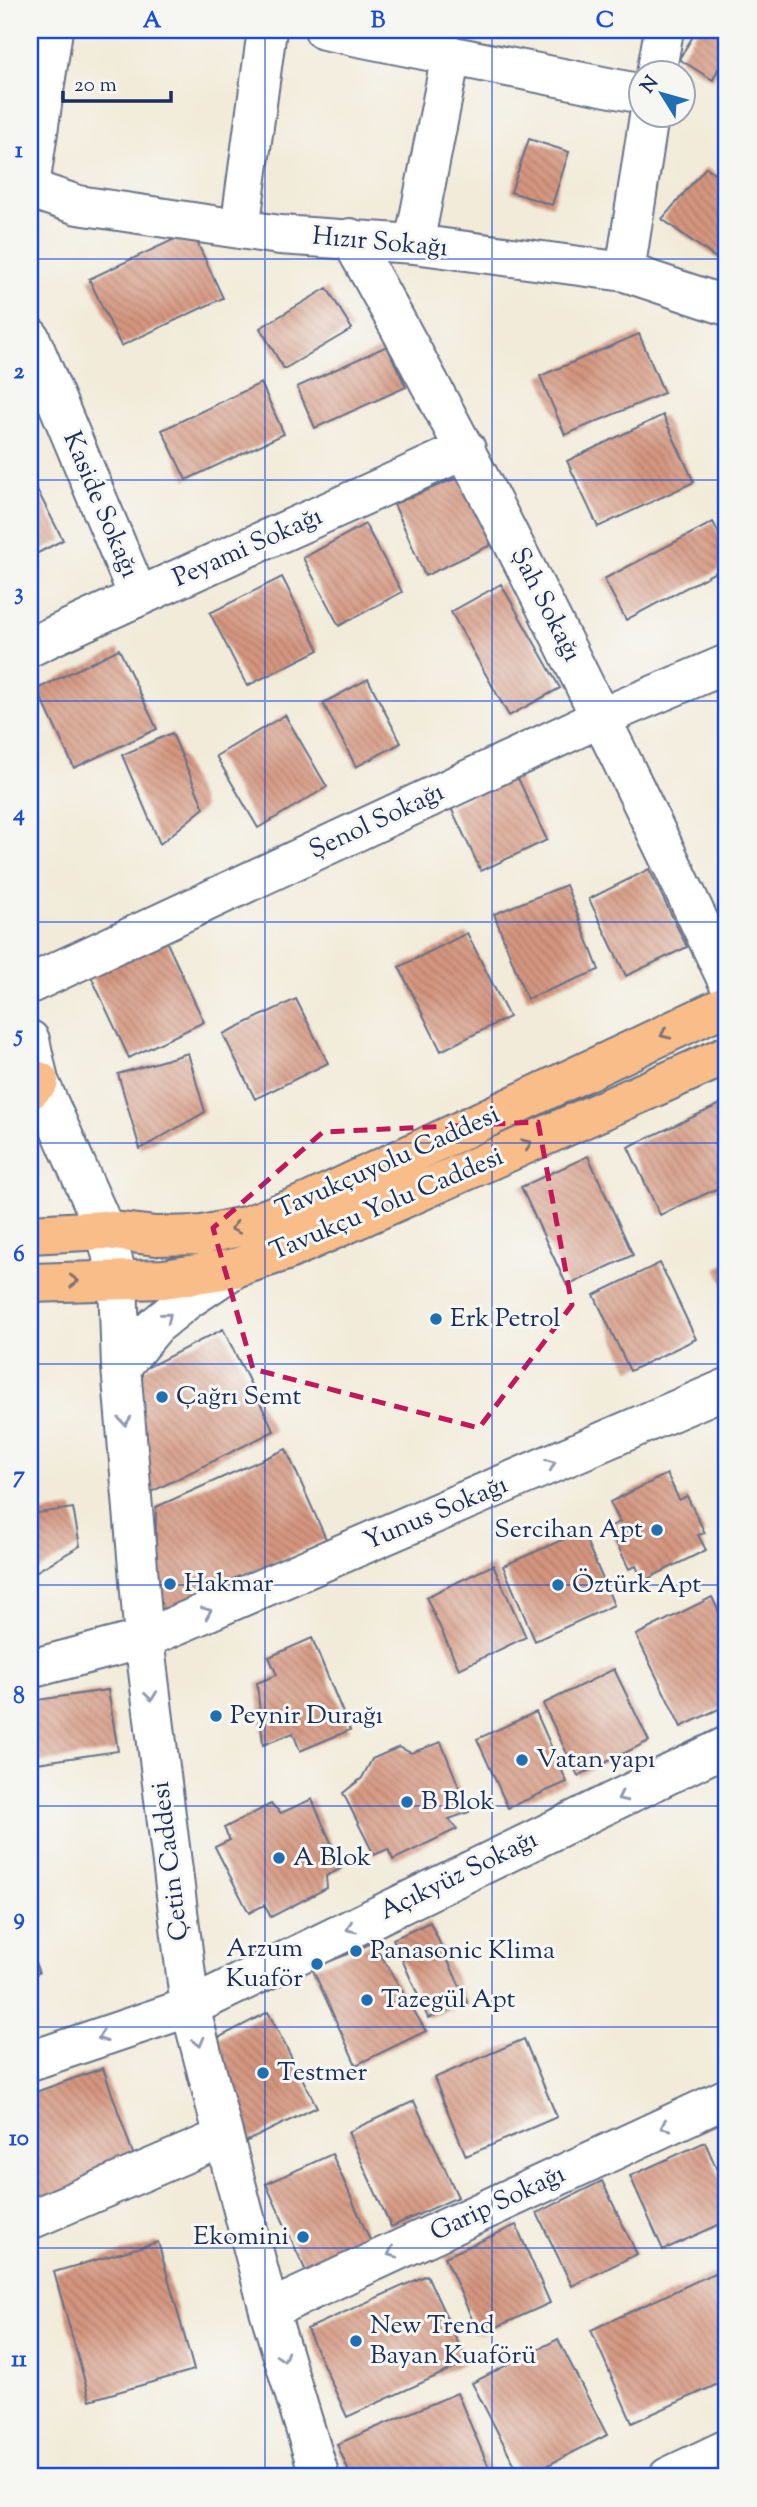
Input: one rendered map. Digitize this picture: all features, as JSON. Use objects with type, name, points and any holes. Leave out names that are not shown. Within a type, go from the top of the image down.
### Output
[{"type":"main road","name":"Tavukçuyolu Caddesi","points":[[30,1234],[105,1230],[156,1236],[202,1235],[249,1225],[311,1201],[727,1005]]},
{"type":"main road","name":"Tavukçu Yolu Caddesi","points":[[30,1283],[164,1279],[235,1268],[286,1251],[727,1055]]},
{"type":"street","points":[[30,187],[53,30]]},
{"type":"street","points":[[240,229],[267,30]]},
{"type":"street","points":[[324,30],[628,91]]},
{"type":"street","points":[[659,60],[664,30]]},
{"type":"street","points":[[414,244],[451,55]]},
{"type":"street","points":[[625,272],[647,130]]},
{"type":"street","name":"Hızır Sokağı","points":[[30,187],[78,205],[280,235],[414,244],[625,272],[727,306]]},
{"type":"street","name":"Şah Sokağı","points":[[350,238],[466,449],[602,717],[727,979]]},
{"type":"street","name":"Kaside Sokağı","points":[[30,337],[138,596]]},
{"type":"street","name":"Peyami Sokağı","points":[[30,647],[466,449]]},
{"type":"street","name":"Şenol Sokağı","points":[[30,984],[602,717],[727,664]]},
{"type":"street","name":"Çetin Caddesi","points":[[30,1040],[33,1084],[105,1230],[118,1279],[121,1367],[144,1639],[190,2007],[269,2310],[320,2477]]},
{"type":"street","points":[[121,1367],[155,1326],[187,1300],[235,1268]]},
{"type":"street","name":"Yunus Sokağı","points":[[30,1669],[144,1639],[727,1388]]},
{"type":"street","name":"Açıkyüz Sokağı","points":[[30,2062],[190,2007],[727,1746]]},
{"type":"street","name":"Garip Sokağı","points":[[269,2310],[727,2098]]},
{"type":"street","points":[[30,2220],[224,2137]]},
{"type":"street","points":[[668,2477],[727,2449]]},
{"type":"highlighted area","points":[[538,1122],[572,1305],[479,1428],[253,1369],[213,1228],[323,1132]]},
{"type":"building","points":[[697,30],[727,30],[727,76],[718,69],[713,80],[698,71],[698,60],[679,59]]},
{"type":"building","points":[[529,139],[569,152],[552,205],[511,192]]},
{"type":"building","points":[[706,167],[727,182],[727,246],[717,259],[662,219]]},
{"type":"building","points":[[192,231],[223,298],[121,346],[89,279]]},
{"type":"building","points":[[327,288],[352,329],[284,369],[260,328]]},
{"type":"building","points":[[639,334],[664,393],[565,435],[540,376]]},
{"type":"building","points":[[387,346],[406,387],[315,428],[297,387]]},
{"type":"building","points":[[261,383],[284,434],[186,480],[162,430]]},
{"type":"building","points":[[663,415],[694,482],[598,527],[567,461]]},
{"type":"building","points":[[30,476],[63,540],[30,557]]},
{"type":"building","points":[[461,476],[491,545],[425,576],[394,504]]},
{"type":"building","points":[[713,522],[727,549],[727,566],[626,620],[604,579]]},
{"type":"building","points":[[365,524],[402,592],[339,626],[303,558]]},
{"type":"building","points":[[282,577],[319,650],[247,686],[210,613]]},
{"type":"building","points":[[501,584],[560,688],[509,716],[451,612]]},
{"type":"building","points":[[119,649],[157,729],[74,768],[37,689]]},
{"type":"building","points":[[368,679],[401,743],[356,767],[323,703]]},
{"type":"building","points":[[285,715],[327,787],[258,828],[216,756]]},
{"type":"building","points":[[172,733],[204,808],[160,844],[122,755]]},
{"type":"building","points":[[516,774],[547,840],[481,871],[450,806]]},
{"type":"building","points":[[649,869],[687,947],[626,976],[589,899]]},
{"type":"building","points":[[566,885],[599,970],[527,999],[494,914]]},
{"type":"building","points":[[467,933],[509,1017],[441,1051],[399,967]]},
{"type":"building","points":[[163,934],[204,1022],[129,1058],[88,970]]},
{"type":"building","points":[[296,999],[328,1063],[255,1099],[223,1034]]},
{"type":"building","points":[[188,1053],[205,1112],[140,1149],[118,1074]]},
{"type":"building","points":[[727,1101],[727,1184],[660,1215],[628,1147]]},
{"type":"building","points":[[588,1156],[633,1255],[567,1286],[521,1187]]},
{"type":"building","points":[[660,1263],[696,1339],[630,1371],[594,1295]]},
{"type":"building","points":[[727,1263],[727,1290],[716,1268]]},
{"type":"building","points":[[223,1329],[274,1431],[143,1496],[142,1370]]},
{"type":"building","points":[[286,1449],[326,1539],[155,1616],[156,1507]]},
{"type":"building","name":"Sercihan Apt","points":[[667,1474],[679,1500],[687,1496],[705,1533],[698,1535],[706,1550],[643,1581],[636,1566],[629,1569],[609,1527],[620,1522],[610,1502]]},
{"type":"building","points":[[73,1508],[80,1546],[30,1575],[30,1514]]},
{"type":"building","name":"Öztürk Apt","points":[[582,1531],[614,1605],[535,1641],[503,1566]]},
{"type":"building","points":[[493,1565],[526,1637],[459,1669],[426,1597]]},
{"type":"building","points":[[712,1597],[727,1629],[727,1705],[681,1727],[636,1635]]},
{"type":"building","points":[[312,1638],[350,1730],[300,1751],[293,1733],[263,1745],[257,1683],[277,1675],[269,1657]]},
{"type":"building","points":[[614,1669],[649,1741],[578,1776],[543,1704]]},
{"type":"building","points":[[108,1690],[118,1751],[30,1764],[30,1701]]},
{"type":"building","name":"Vatan yapı","points":[[536,1712],[567,1782],[508,1808],[477,1739]]},
{"type":"building","name":"B Blok","points":[[441,1742],[469,1812],[449,1819],[457,1829],[393,1860],[388,1849],[374,1855],[343,1793],[362,1778],[372,1759],[399,1747],[411,1753]]},
{"type":"building","name":"A Blok","points":[[312,1799],[342,1868],[326,1876],[327,1888],[271,1917],[264,1905],[249,1913],[215,1847],[230,1840],[224,1828],[271,1804],[281,1813]]},
{"type":"building","points":[[430,1922],[468,2004],[428,2018],[393,1939]]},
{"type":"building","name":"Tazegül Apt","points":[[373,1942],[426,2031],[356,2065],[312,1968]]},
{"type":"building","points":[[30,1949],[39,1973],[30,1976]]},
{"type":"building","name":"Testmer","points":[[268,2012],[317,2107],[245,2142],[216,2039]]},
{"type":"building","points":[[524,2039],[557,2117],[466,2156],[434,2078]]},
{"type":"building","points":[[103,2068],[139,2171],[30,2209],[30,2094]]},
{"type":"building","points":[[414,2101],[458,2197],[391,2227],[348,2132]]},
{"type":"building","points":[[705,2142],[727,2193],[727,2221],[663,2250],[630,2176]]},
{"type":"building","points":[[332,2154],[373,2247],[308,2276],[266,2184]]},
{"type":"building","points":[[602,2181],[637,2254],[572,2286],[537,2213]]},
{"type":"building","points":[[516,2225],[550,2303],[479,2335],[445,2257]]},
{"type":"building","points":[[158,2242],[194,2370],[90,2400],[54,2272]]},
{"type":"building","points":[[727,2267],[727,2380],[632,2423],[591,2330]]},
{"type":"building","points":[[427,2275],[467,2362],[347,2417],[307,2329]]},
{"type":"building","points":[[558,2339],[607,2435],[521,2477],[472,2383]]},
{"type":"building","points":[[457,2393],[493,2477],[351,2477],[337,2444]]},
{"type":"place","name":"Erk Petrol","points":[[436,1319]]},
{"type":"place","name":"Çağrı Semt","points":[[162,1397]]},
{"type":"place","name":"Sercihan Apt","points":[[657,1530]]},
{"type":"place","name":"Hakmar","points":[[170,1584]]},
{"type":"place","name":"Öztürk Apt","points":[[558,1585]]},
{"type":"place","name":"Peynir Durağı","points":[[216,1716]]},
{"type":"place","name":"Vatan yapı","points":[[522,1760]]},
{"type":"place","name":"B Blok","points":[[407,1802]]},
{"type":"place","name":"A Blok","points":[[279,1858]]},
{"type":"place","name":"Panasonic Klima","points":[[356,1951]]},
{"type":"place","name":"Arzum Kuaför","points":[[317,1964]]},
{"type":"place","name":"Tazegül Apt","points":[[367,2000]]},
{"type":"place","name":"Testmer","points":[[263,2073]]},
{"type":"place","name":"Ekomini","points":[[303,2237]]},
{"type":"place","name":"New Trend Bayan Kuaförü","points":[[356,2341]]}]
